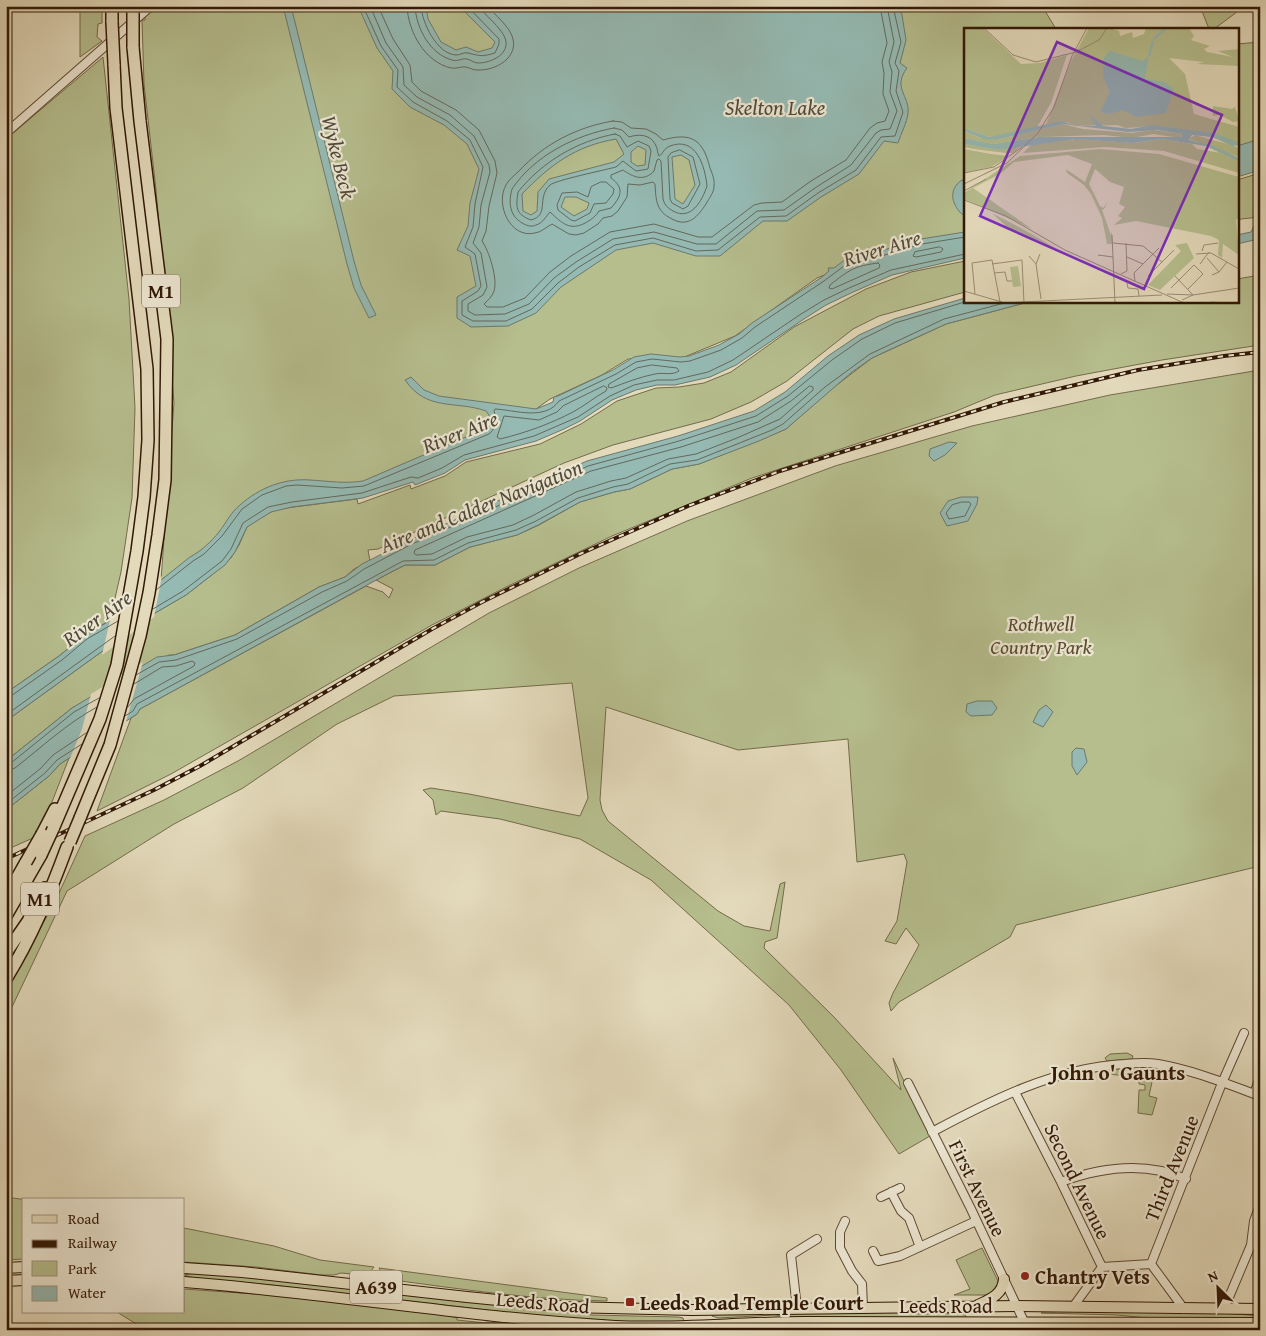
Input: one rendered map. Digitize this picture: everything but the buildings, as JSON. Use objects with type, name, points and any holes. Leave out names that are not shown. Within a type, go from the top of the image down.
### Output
[{"type":"highway","name":"M1","points":[[6,916],[41,855],[100,720],[117,665],[137,551],[144,497],[148,440],[147,369],[116,108],[112,6]]},
{"type":"highway","name":"M1","points":[[6,979],[36,925],[110,745],[140,636],[158,535],[164,480],[166,339],[140,121],[133,47],[133,6]]},
{"type":"highway","points":[[6,897],[54,810],[77,776]]},
{"type":"highway","name":"M1","points":[[6,953],[28,921],[69,845]]},
{"type":"main road","points":[[6,1268],[22,1267]]},
{"type":"main road","name":"Leeds Road","points":[[185,1268],[252,1273],[559,1306],[692,1310],[1017,1306],[1260,1309]]},
{"type":"main road","points":[[973,1307],[997,1296],[1004,1284],[1004,1279]]},
{"type":"main road","points":[[6,1281],[22,1280]]},
{"type":"main road","name":"Leeds Road","points":[[185,1282],[618,1326],[692,1326],[806,1322],[1026,1326],[1062,1322],[1260,1323]]},
{"type":"main road","points":[[1047,1330],[1062,1322]]},
{"type":"street","points":[[6,133],[151,6]]},
{"type":"street","name":"Third Avenue","points":[[1151,1264],[1186,1179],[1222,1082],[1244,1033]]},
{"type":"street","points":[[932,1132],[1015,1092],[1071,1071],[1102,1065],[1158,1064],[1222,1082],[1257,1095],[1260,1077]]},
{"type":"street","name":"First Avenue","points":[[908,1083],[1026,1326]]},
{"type":"street","name":"Second Avenue","points":[[1015,1092],[1102,1267],[1073,1307]]},
{"type":"street","points":[[1061,1182],[1089,1172],[1118,1168],[1159,1171],[1186,1179]]},
{"type":"street","points":[[881,1197],[900,1188]]},
{"type":"street","points":[[891,1192],[901,1211],[909,1218],[920,1248]]},
{"type":"street","points":[[1224,1309],[1251,1245],[1254,1221],[1260,1205]]},
{"type":"street","points":[[845,1221],[840,1232],[840,1248],[852,1271],[862,1284],[863,1307]]},
{"type":"street","points":[[872,1250],[878,1261],[900,1256],[976,1221]]},
{"type":"street","points":[[831,1228],[840,1232]]},
{"type":"street","points":[[1251,1245],[1260,1234]]},
{"type":"street","points":[[797,1308],[790,1255],[817,1239]]},
{"type":"street","points":[[1102,1267],[1151,1264],[1184,1309]]},
{"type":"street","points":[[692,1310],[692,1326]]},
{"type":"green space","points":[[80,6],[102,6],[102,23],[98,24],[97,37],[102,41],[80,57]]},
{"type":"green space","points":[[145,6],[1042,6],[1055,28],[964,28],[964,234],[871,256],[817,278],[735,336],[682,358],[628,359],[602,375],[550,399],[536,409],[506,420],[351,487],[289,486],[161,580],[174,403],[156,190],[144,84],[142,20],[145,20]]},
{"type":"green space","points":[[1200,6],[1245,6],[1215,28],[1209,28]]},
{"type":"green space","points":[[1260,42],[1260,147],[1238,153],[1238,44]]},
{"type":"green space","points":[[103,57],[129,299],[135,408],[132,498],[121,572],[110,620],[84,636],[6,693],[6,139]]},
{"type":"green space","points":[[1260,173],[1260,217],[1238,220],[1238,180]]},
{"type":"green space","points":[[964,261],[964,292],[879,316],[853,329],[787,381],[751,402],[711,419],[613,445],[564,463],[378,549],[368,550],[370,561],[354,569],[345,577],[319,587],[235,635],[169,655],[72,708],[6,761],[6,721],[155,613],[186,595],[213,574],[231,558],[247,527],[271,512],[278,509],[357,499],[358,504],[410,485],[411,489],[445,476],[466,462],[540,444],[581,424],[617,401],[656,388],[704,383],[731,372],[794,327],[866,289],[911,272]]},
{"type":"green space","points":[[1260,275],[1260,345],[1076,376],[995,395],[954,412],[752,478],[612,536],[506,587],[432,625],[171,774],[97,811],[131,718],[140,709],[366,586],[383,592],[389,598],[393,589],[376,580],[405,565],[435,565],[470,547],[517,535],[580,502],[630,489],[672,469],[699,464],[786,429],[829,391],[872,358],[946,324],[1028,302],[1238,302],[1238,279]]},
{"type":"green space","name":"Rothwell Country Park","points":[[1260,370],[1260,866],[1016,925],[1010,937],[899,1002],[891,1011],[889,1003],[893,993],[919,945],[906,928],[896,944],[885,941],[897,921],[907,862],[904,854],[857,862],[848,739],[738,750],[606,707],[600,800],[602,810],[608,821],[718,911],[744,926],[770,931],[780,884],[785,882],[777,938],[765,942],[764,948],[834,1017],[901,1090],[893,1058],[930,1136],[899,1154],[841,1070],[789,1005],[651,880],[580,839],[500,819],[441,811],[436,815],[433,800],[423,790],[431,788],[469,794],[580,816],[588,798],[572,683],[394,696],[337,724],[243,788],[174,824],[67,891],[12,1007],[6,1015],[6,989],[55,902],[85,836],[164,800],[238,761],[489,613],[579,568],[687,521],[835,466],[972,426],[1110,395]]},
{"type":"green space","points":[[69,758],[52,802],[33,838],[6,850],[6,810]]},
{"type":"green space","points":[[1127,1053],[1133,1056],[1132,1059],[1107,1061],[1105,1058],[1110,1054]]},
{"type":"green space","points":[[1133,1067],[1133,1072],[1122,1075],[1111,1074],[1105,1070],[1106,1068]]},
{"type":"green space","points":[[1145,1067],[1155,1068],[1149,1096],[1157,1098],[1152,1115],[1138,1113],[1139,1090],[1145,1090],[1145,1085],[1139,1084],[1140,1071],[1144,1071]]},
{"type":"green space","points":[[6,1197],[22,1199],[22,1259],[6,1260]]},
{"type":"green space","points":[[185,1228],[274,1246],[320,1260],[374,1267],[364,1275],[341,1273],[321,1275],[256,1267],[185,1262]]},
{"type":"green space","points":[[982,1248],[998,1281],[997,1288],[989,1295],[954,1295],[970,1289],[956,1260]]},
{"type":"green space","points":[[379,1268],[607,1298],[607,1301],[524,1296],[386,1279]]},
{"type":"green space","points":[[195,1273],[230,1275],[367,1290],[366,1296],[195,1278],[185,1275]]},
{"type":"green space","points":[[185,1289],[284,1296],[432,1311],[457,1318],[457,1320],[486,1323],[519,1322],[602,1330],[380,1330],[377,1324],[350,1330],[168,1330],[141,1327],[120,1314],[185,1314]]},
{"type":"green space","points":[[375,1291],[567,1310],[592,1315],[678,1317],[683,1318],[684,1322],[633,1322],[547,1317],[374,1297]]},
{"type":"green space","points":[[1055,1309],[1224,1313],[1260,1316],[1260,1319],[1148,1318],[1117,1315],[1041,1313],[1054,1313]]},
{"type":"green space","points":[[901,1311],[920,1314],[962,1313],[966,1318],[803,1318],[774,1315],[718,1318],[712,1316],[712,1314]]},
{"type":"water","points":[[283,6],[291,6],[354,261],[361,285],[376,315],[369,318],[354,288],[347,264]]},
{"type":"water","name":"Skelton Lake","points":[[358,6],[426,6],[428,19],[441,42],[456,50],[466,47],[478,52],[492,48],[495,42],[459,6],[898,6],[902,15],[906,40],[900,63],[907,68],[901,81],[901,87],[907,102],[908,113],[898,143],[884,141],[859,174],[821,197],[787,221],[763,221],[720,256],[696,256],[653,243],[616,250],[561,287],[536,313],[508,326],[471,327],[457,318],[457,297],[476,286],[470,256],[457,250],[468,226],[470,203],[479,169],[467,144],[444,125],[410,107],[392,89],[393,71],[377,48]],"holes":[[[616,139],[624,154],[614,162],[549,179],[538,192],[537,211],[531,215],[523,211],[522,194],[543,174],[564,158],[601,142]],[[638,146],[646,150],[645,165],[637,166],[631,162],[631,152]],[[681,155],[689,160],[695,185],[683,204],[675,199],[672,157]],[[565,197],[576,197],[589,203],[587,209],[574,216],[561,207]]]},
{"type":"water","points":[[1260,139],[1260,170],[1238,177],[1238,146]]},
{"type":"water","points":[[964,181],[964,216],[954,203],[953,193],[957,184]]},
{"type":"water","points":[[1255,224],[1260,224],[1260,245],[1254,240],[1238,244],[1238,235],[1251,232]]},
{"type":"water","points":[[964,232],[964,258],[892,275],[826,305],[736,365],[710,377],[675,385],[657,385],[636,390],[612,400],[580,421],[536,441],[465,460],[445,473],[415,485],[413,482],[363,498],[292,507],[271,512],[247,527],[235,552],[225,565],[186,595],[155,613],[6,721],[6,693],[84,636],[111,620],[202,549],[222,529],[231,514],[255,494],[272,485],[291,481],[363,481],[489,427],[491,418],[486,411],[432,401],[414,390],[405,380],[411,377],[424,390],[439,396],[536,409],[553,402],[554,397],[613,370],[634,357],[651,354],[689,356],[719,345],[739,334],[752,323],[822,277],[829,271],[828,268],[834,268],[846,259],[861,253],[877,252],[921,239]]},
{"type":"water","points":[[964,298],[964,302],[1028,302],[946,324],[872,358],[852,372],[786,429],[759,441],[699,464],[672,469],[630,489],[580,502],[517,535],[470,547],[435,565],[405,565],[140,709],[137,714],[60,764],[49,776],[6,810],[6,761],[72,708],[157,657],[174,655],[235,635],[319,587],[345,577],[362,564],[410,540],[587,461],[678,436],[754,411],[785,392],[828,356],[859,335],[894,319]]},
{"type":"water","points":[[949,442],[957,443],[945,455],[934,461],[929,456],[930,449]]},
{"type":"water","points":[[961,497],[978,497],[977,504],[968,521],[947,526],[940,513],[948,501]]},
{"type":"water","points":[[977,701],[992,701],[997,708],[992,715],[971,716],[966,712],[967,704]]},
{"type":"water","points":[[1046,705],[1053,712],[1043,727],[1033,722],[1039,710]]},
{"type":"water","points":[[1076,748],[1084,749],[1087,762],[1077,775],[1072,766],[1072,752]]},
{"type":"pier","points":[[162,576],[154,617],[102,655],[111,616]]},
{"type":"pier","points":[[143,662],[125,725],[69,761],[82,729],[91,694]]},
{"type":"railway","points":[[6,859],[154,790],[200,766],[432,629],[482,602],[582,553],[688,506],[780,471],[1004,402],[1138,370],[1260,352]]},
{"type":"place","name":"Chantry Vets","points":[[1025,1276]]},
{"type":"place","name":"Leeds Road Temple Court","points":[[630,1302]]},
{"type":"district","name":"John o' Gaunts","points":[[1118,1072]]},
{"type":"water label","name":"Wyke Beck","points":[[339,157]]},
{"type":"water label","name":"River Aire","points":[[882,248]]},
{"type":"water label","name":"River Aire","points":[[460,432]]},
{"type":"water label","name":"Aire and Calder Navigation","points":[[481,506]]},
{"type":"water label","name":"River Aire","points":[[97,618]]}]
